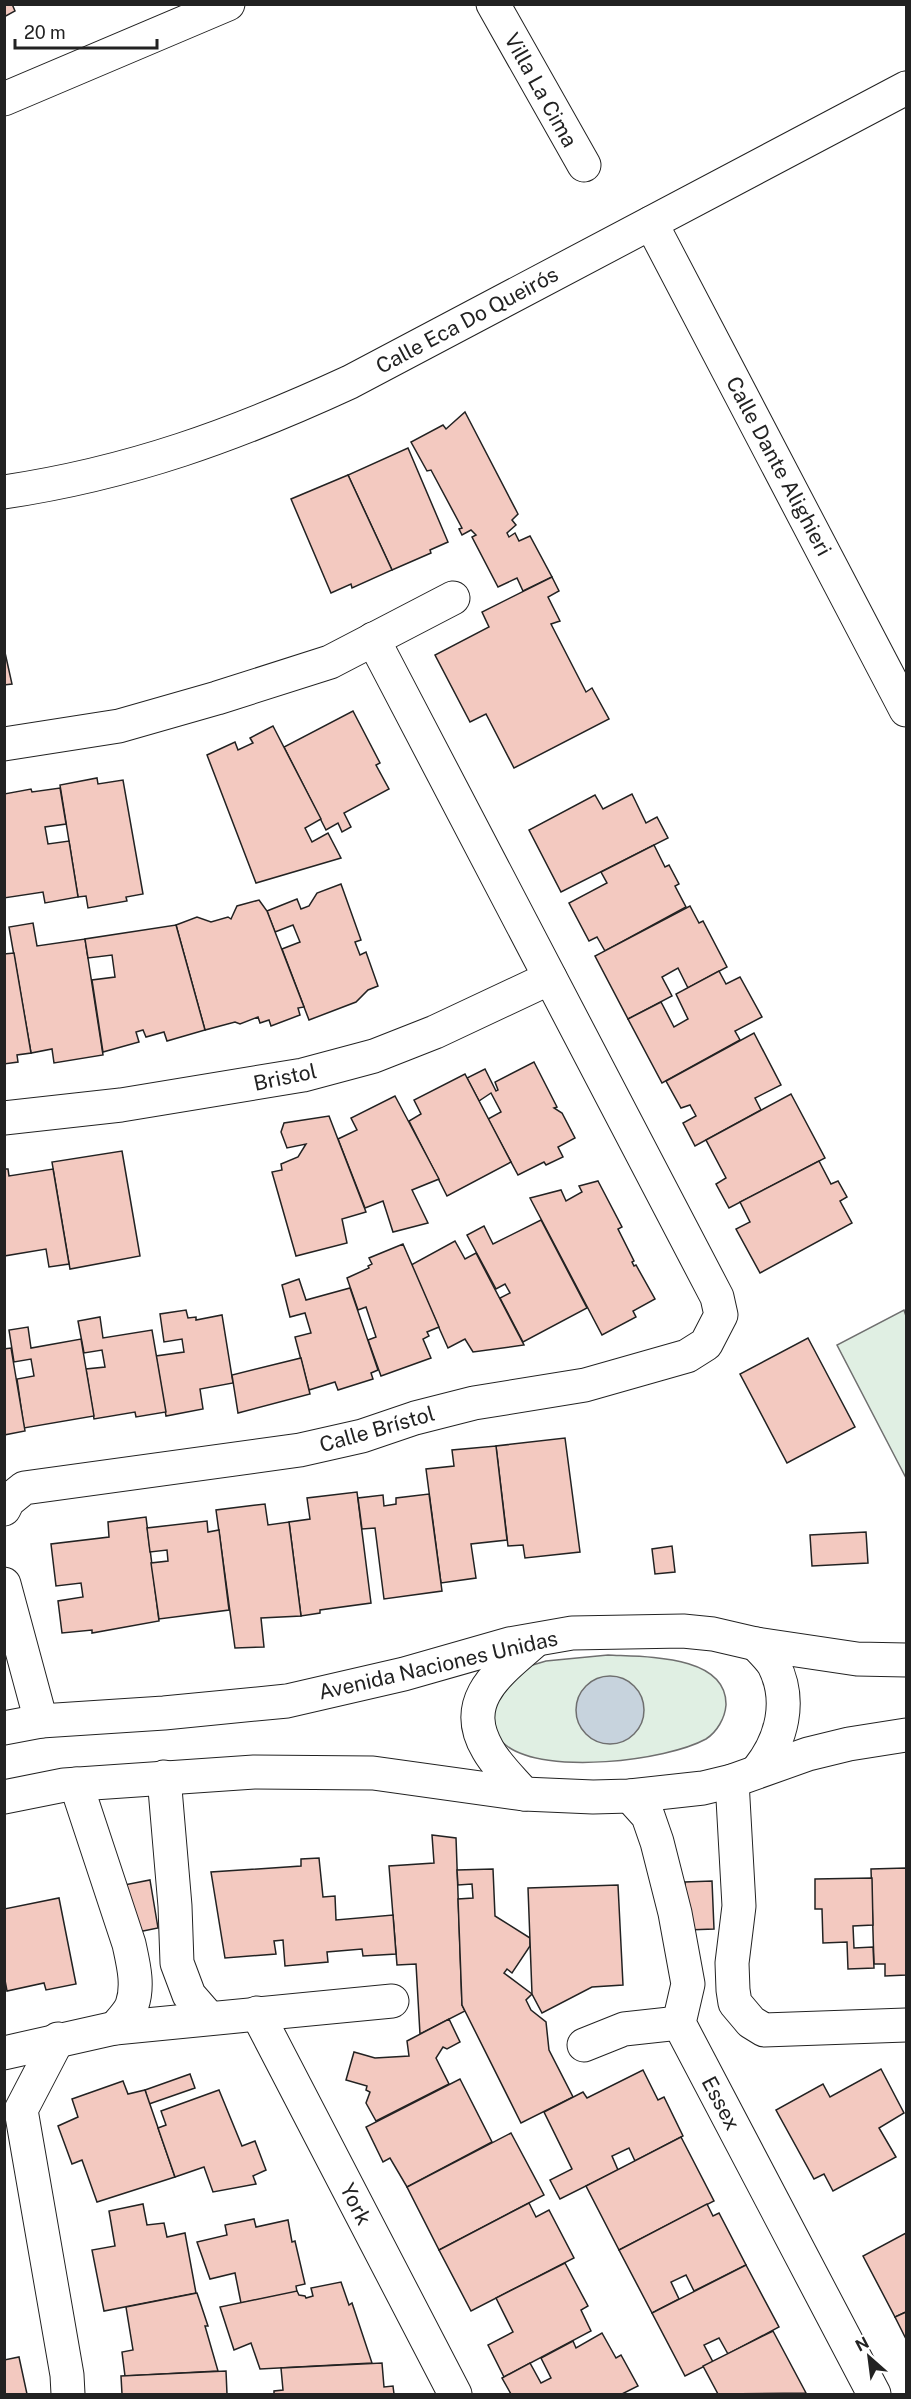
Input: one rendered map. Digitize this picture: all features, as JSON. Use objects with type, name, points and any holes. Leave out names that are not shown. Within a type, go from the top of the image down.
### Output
[{"type":"street","points":[[4,99],[228,4]]},
{"type":"street","name":"Villa La Cima","points":[[504,8],[584,165]]},
{"type":"street","name":"Calle Eca Do Queirós","points":[[4,492],[56,484],[155,460],[253,426],[350,382],[906,88]]},
{"type":"street","name":"Calle Dante Alighieri","points":[[651,223],[904,698]]},
{"type":"street","points":[[4,744],[118,726],[218,698],[330,662],[453,598]]},
{"type":"street","points":[[373,639],[550,978]]},
{"type":"street","name":"Bristol","points":[[4,1118],[132,1104],[303,1075],[384,1052],[435,1032],[550,978]]},
{"type":"street","name":"Calle Brístol","points":[[14,1498],[300,1450],[362,1436],[415,1418],[474,1402],[585,1385],[687,1356],[706,1344],[721,1315],[717,1297],[550,978]]},
{"type":"street","points":[[4,1584],[42,1721]]},
{"type":"street","name":"Avenida Naciones Unidas","points":[[4,1728],[42,1721],[164,1713],[287,1701],[404,1674],[509,1644],[572,1633],[683,1631],[713,1634],[756,1644],[857,1659],[906,1660]]},
{"type":"street","points":[[524,1794],[488,1751],[477,1725],[479,1700],[500,1672],[538,1639]]},
{"type":"street","points":[[745,1775],[767,1759],[777,1739],[784,1713],[783,1687],[780,1679],[773,1663],[756,1644]]},
{"type":"street","points":[[4,1797],[76,1784],[254,1772],[373,1773],[524,1794],[630,1796],[703,1788],[849,1744],[906,1736]]},
{"type":"street","points":[[745,1775],[739,1906],[732,1964],[735,2003],[750,2022],[764,2030],[906,2025]]},
{"type":"street","points":[[164,1777],[175,1906],[177,1963],[189,1995],[209,2018]]},
{"type":"street","points":[[76,1784],[129,1944],[134,1967],[135,1988],[132,2007],[115,2028]]},
{"type":"street","points":[[584,2045],[624,2029],[679,2023],[688,1984],[675,1913],[657,1842],[648,1816],[630,1796]]},
{"type":"street","points":[[4,2054],[58,2039],[115,2028],[392,2001]]},
{"type":"street","name":"York","points":[[257,2013],[455,2394]]},
{"type":"street","name":"Essex","points":[[679,2023],[874,2394]]},
{"type":"street","points":[[58,2039],[21,2110],[67,2374],[68,2394]]},
{"type":"green space","points":[[904,1310],[906,1316],[906,1478],[837,1345]]},
{"type":"green space","points":[[608,1655],[661,1658],[698,1667],[713,1676],[723,1688],[726,1705],[724,1715],[714,1733],[688,1747],[635,1759],[606,1762],[548,1760],[525,1755],[503,1743],[495,1730],[489,1711],[516,1670],[546,1661]]},
{"type":"shaded area","points":[[617,1676],[629,1682],[638,1691],[644,1703],[642,1723],[634,1734],[617,1744],[603,1744],[586,1734],[578,1723],[576,1703],[586,1686],[597,1678]]},
{"type":"building","points":[[4,4],[12,4],[15,11],[4,17]]},
{"type":"building","points":[[465,412],[518,514],[512,520],[516,525],[507,533],[509,537],[515,533],[519,541],[530,536],[552,577],[523,591],[517,578],[498,587],[472,537],[476,535],[471,530],[462,535],[459,529],[462,528],[431,470],[427,471],[411,442],[443,425],[446,429]]},
{"type":"building","points":[[408,448],[448,542],[430,550],[431,553],[392,570],[348,475]]},
{"type":"building","points":[[348,475],[392,570],[352,588],[351,584],[331,593],[291,499]]},
{"type":"building","points":[[552,577],[559,591],[548,597],[560,621],[551,624],[586,692],[592,688],[609,719],[514,768],[486,714],[470,722],[435,655],[489,627],[482,612]]},
{"type":"building","points":[[4,648],[12,684],[4,685]]},
{"type":"building","points":[[353,711],[380,763],[376,765],[389,789],[344,813],[351,827],[342,832],[338,823],[326,830],[284,747]]},
{"type":"building","points":[[273,726],[321,819],[305,828],[312,842],[328,833],[341,858],[256,883],[207,755],[235,742],[238,750],[253,743],[250,738]]},
{"type":"building","points":[[97,778],[98,784],[123,780],[143,894],[126,897],[127,901],[88,908],[86,896],[78,897],[60,785]]},
{"type":"building","points":[[60,788],[66,824],[45,827],[48,844],[69,841],[78,897],[45,903],[43,892],[4,898],[4,794],[31,789],[32,792]]},
{"type":"building","points":[[632,794],[646,823],[657,817],[668,838],[561,892],[529,830],[595,795],[603,809]]},
{"type":"building","points":[[654,845],[665,867],[669,865],[679,884],[675,886],[686,907],[605,951],[597,937],[589,941],[569,903],[607,883],[601,872]]},
{"type":"building","points":[[341,884],[361,940],[355,942],[360,955],[366,952],[378,986],[368,990],[356,1002],[309,1020],[282,949],[300,942],[293,925],[275,932],[267,911],[297,899],[301,909],[309,906],[317,893]]},
{"type":"building","points":[[259,900],[267,911],[304,1007],[298,1008],[300,1015],[271,1026],[269,1020],[260,1023],[258,1017],[240,1024],[235,1022],[205,1030],[176,925],[197,917],[211,922],[228,917],[231,919],[237,906]]},
{"type":"building","points":[[690,906],[699,923],[703,921],[727,967],[688,988],[678,968],[662,977],[672,996],[628,1019],[595,956]]},
{"type":"building","points":[[33,923],[37,946],[85,939],[103,1055],[54,1063],[52,1049],[31,1053],[9,927]]},
{"type":"building","points":[[176,925],[205,1030],[167,1041],[164,1032],[146,1037],[143,1030],[136,1032],[139,1042],[103,1052],[92,980],[115,977],[112,955],[88,958],[85,939]]},
{"type":"building","points":[[14,953],[31,1053],[17,1055],[18,1062],[4,1064],[4,954]]},
{"type":"building","points":[[719,971],[726,984],[740,977],[762,1017],[735,1031],[740,1040],[662,1083],[628,1019],[661,1002],[674,1027],[688,1019],[676,994]]},
{"type":"building","points":[[754,1033],[781,1085],[755,1098],[761,1110],[695,1146],[683,1123],[696,1116],[690,1105],[681,1108],[666,1081]]},
{"type":"building","points":[[534,1062],[557,1107],[554,1108],[562,1113],[575,1138],[558,1147],[563,1157],[546,1165],[544,1162],[518,1175],[488,1119],[501,1112],[491,1093],[479,1101],[467,1078],[485,1069],[496,1091],[498,1090],[495,1082]]},
{"type":"building","points":[[465,1074],[511,1162],[447,1196],[409,1121],[421,1114],[414,1100]]},
{"type":"building","points":[[791,1094],[825,1158],[729,1208],[716,1184],[726,1178],[706,1140]]},
{"type":"building","points":[[395,1096],[439,1179],[412,1190],[428,1223],[393,1232],[383,1201],[365,1208],[338,1139],[357,1130],[351,1118]]},
{"type":"building","points":[[329,1116],[366,1212],[342,1219],[347,1243],[296,1256],[272,1172],[282,1170],[281,1164],[298,1157],[306,1144],[287,1148],[281,1132],[284,1123]]},
{"type":"building","points":[[122,1151],[140,1256],[70,1269],[52,1162]]},
{"type":"building","points":[[819,1161],[831,1184],[838,1181],[847,1197],[840,1201],[852,1223],[760,1273],[736,1229],[750,1222],[740,1202]]},
{"type":"building","points":[[4,1169],[8,1169],[9,1176],[53,1169],[69,1264],[49,1267],[46,1249],[4,1256]]},
{"type":"building","points":[[598,1181],[622,1227],[618,1229],[634,1261],[632,1262],[634,1266],[636,1265],[655,1299],[633,1311],[636,1317],[602,1335],[530,1198],[561,1190],[566,1201],[582,1192],[579,1186]]},
{"type":"building","points":[[541,1220],[587,1308],[523,1342],[500,1298],[510,1293],[505,1284],[496,1289],[467,1235],[484,1226],[493,1244]]},
{"type":"building","points":[[455,1241],[465,1259],[476,1253],[524,1345],[473,1352],[465,1339],[448,1348],[411,1265]]},
{"type":"building","points":[[403,1244],[439,1327],[427,1332],[429,1336],[423,1339],[431,1358],[381,1376],[368,1340],[376,1337],[366,1307],[358,1310],[347,1278],[369,1268],[368,1266],[372,1264],[369,1258]]},
{"type":"building","points":[[299,1279],[306,1300],[350,1288],[378,1370],[371,1373],[373,1379],[338,1390],[335,1382],[309,1390],[295,1337],[311,1333],[305,1313],[290,1317],[282,1285]]},
{"type":"building","points":[[186,1310],[188,1318],[196,1317],[196,1320],[222,1315],[233,1383],[200,1389],[203,1409],[166,1416],[156,1356],[184,1352],[182,1339],[164,1342],[160,1314]]},
{"type":"building","points":[[100,1317],[103,1338],[152,1330],[166,1412],[136,1417],[135,1412],[94,1419],[86,1369],[105,1367],[102,1350],[84,1353],[78,1321]]},
{"type":"building","points":[[28,1327],[31,1348],[81,1339],[94,1416],[24,1428],[17,1379],[34,1376],[31,1359],[14,1362],[9,1330]]},
{"type":"building","points":[[808,1338],[855,1427],[787,1463],[740,1374]]},
{"type":"building","points":[[11,1348],[25,1431],[4,1435],[4,1349]]},
{"type":"building","points":[[301,1358],[310,1394],[238,1413],[232,1375]]},
{"type":"building","points":[[565,1438],[580,1552],[525,1558],[523,1545],[508,1546],[496,1446]]},
{"type":"building","points":[[496,1446],[507,1540],[471,1544],[476,1578],[441,1583],[426,1469],[454,1466],[452,1450]]},
{"type":"building","points":[[357,1492],[371,1603],[320,1610],[320,1613],[301,1616],[289,1522],[310,1519],[307,1498]]},
{"type":"building","points":[[429,1494],[442,1591],[384,1599],[375,1528],[362,1529],[358,1498],[383,1495],[384,1506],[396,1504],[396,1498]]},
{"type":"building","points":[[265,1504],[268,1525],[289,1522],[301,1616],[261,1618],[264,1647],[235,1648],[216,1510]]},
{"type":"building","points":[[146,1517],[159,1621],[92,1633],[92,1630],[62,1633],[58,1601],[83,1597],[81,1583],[56,1586],[51,1544],[109,1537],[108,1522]]},
{"type":"building","points":[[207,1521],[208,1532],[219,1530],[229,1610],[159,1619],[151,1563],[168,1561],[167,1550],[150,1552],[147,1528]]},
{"type":"building","points":[[866,1532],[868,1563],[812,1566],[810,1535]]},
{"type":"building","points":[[672,1546],[675,1572],[655,1574],[652,1549]]},
{"type":"building","points":[[432,1835],[456,1838],[462,2005],[465,2011],[420,2034],[416,1964],[397,1965],[389,1866],[434,1863]]},
{"type":"building","points":[[319,1858],[323,1897],[335,1896],[336,1920],[393,1915],[396,1954],[363,1956],[362,1949],[327,1952],[328,1962],[285,1966],[283,1940],[274,1941],[276,1954],[225,1958],[211,1872],[301,1866],[301,1859]]},
{"type":"building","points":[[906,1868],[906,1975],[885,1976],[885,1964],[874,1964],[871,1869]]},
{"type":"building","points":[[493,1869],[495,1916],[530,1938],[530,1946],[512,1973],[507,1969],[504,1973],[532,1994],[526,2000],[531,2010],[546,2022],[549,2050],[573,2097],[521,2123],[462,2005],[458,1899],[473,1898],[472,1884],[458,1885],[457,1870]]},
{"type":"building","points":[[872,1878],[873,1925],[853,1926],[854,1948],[873,1947],[874,1968],[848,1969],[847,1942],[823,1943],[822,1909],[815,1909],[815,1879]]},
{"type":"building","points":[[150,1880],[158,1928],[133,1933],[124,1885]]},
{"type":"building","points":[[712,1881],[714,1929],[687,1930],[685,1882]]},
{"type":"building","points":[[618,1885],[623,1985],[592,1987],[542,2013],[532,1994],[528,1888]]},
{"type":"building","points":[[59,1898],[76,1984],[46,1990],[44,1983],[7,1991],[4,1975],[4,1909]]},
{"type":"building","points":[[449,2019],[460,2042],[447,2049],[443,2047],[436,2058],[449,2084],[376,2121],[366,2103],[370,2092],[366,2090],[367,2086],[346,2080],[354,2052],[375,2058],[409,2056],[407,2041]]},
{"type":"building","points":[[881,2069],[904,2113],[879,2128],[896,2157],[833,2191],[824,2174],[814,2179],[776,2110],[823,2084],[830,2097]]},
{"type":"building","points":[[643,2070],[658,2100],[664,2097],[683,2136],[635,2161],[629,2148],[612,2156],[618,2170],[560,2199],[550,2180],[572,2169],[544,2112],[583,2092],[587,2098]]},
{"type":"building","points":[[190,2074],[195,2088],[149,2104],[145,2090]]},
{"type":"building","points":[[460,2079],[492,2142],[407,2187],[390,2158],[383,2162],[366,2127]]},
{"type":"building","points":[[123,2081],[128,2094],[145,2090],[175,2177],[97,2202],[82,2160],[72,2164],[58,2126],[78,2117],[72,2099]]},
{"type":"building","points":[[219,2090],[242,2146],[255,2141],[266,2170],[253,2176],[256,2184],[213,2192],[204,2167],[175,2177],[158,2128],[166,2125],[161,2111]]},
{"type":"building","points":[[511,2133],[544,2195],[439,2250],[407,2187]]},
{"type":"building","points":[[681,2137],[714,2201],[619,2250],[586,2186]]},
{"type":"building","points":[[529,2203],[536,2217],[549,2210],[574,2258],[471,2311],[439,2250]]},
{"type":"building","points":[[143,2204],[147,2225],[164,2223],[167,2237],[185,2233],[196,2293],[104,2311],[92,2250],[115,2246],[109,2211]]},
{"type":"building","points":[[707,2204],[713,2216],[719,2213],[746,2265],[694,2291],[686,2275],[671,2282],[679,2299],[652,2313],[619,2250]]},
{"type":"building","points":[[254,2219],[256,2227],[288,2220],[305,2284],[296,2286],[297,2292],[241,2303],[235,2273],[210,2279],[197,2242],[227,2235],[225,2225]]},
{"type":"building","points":[[906,2233],[906,2312],[895,2317],[863,2256]]},
{"type":"building","points":[[565,2263],[588,2306],[581,2310],[591,2331],[504,2377],[488,2345],[513,2332],[496,2298]]},
{"type":"building","points":[[746,2265],[779,2327],[728,2354],[719,2338],[704,2345],[713,2362],[685,2376],[652,2313]]},
{"type":"building","points":[[341,2282],[349,2305],[352,2303],[372,2363],[260,2369],[251,2343],[234,2350],[220,2307],[297,2291],[299,2295],[306,2298],[313,2296],[311,2288]]},
{"type":"building","points":[[197,2293],[208,2326],[205,2326],[218,2371],[125,2376],[122,2352],[133,2350],[126,2307]]},
{"type":"building","points":[[906,2312],[906,2339],[895,2317]]},
{"type":"building","points":[[773,2331],[806,2393],[718,2394],[703,2366]]},
{"type":"building","points":[[602,2333],[616,2358],[621,2355],[638,2386],[622,2394],[511,2394],[502,2378],[530,2363],[541,2383],[551,2378],[541,2358],[573,2341],[576,2348]]},
{"type":"building","points":[[19,2357],[27,2394],[4,2394],[4,2360]]},
{"type":"building","points":[[382,2363],[384,2387],[393,2386],[394,2394],[274,2394],[274,2391],[283,2390],[281,2368]]},
{"type":"building","points":[[226,2371],[227,2394],[122,2394],[121,2376]]}]
